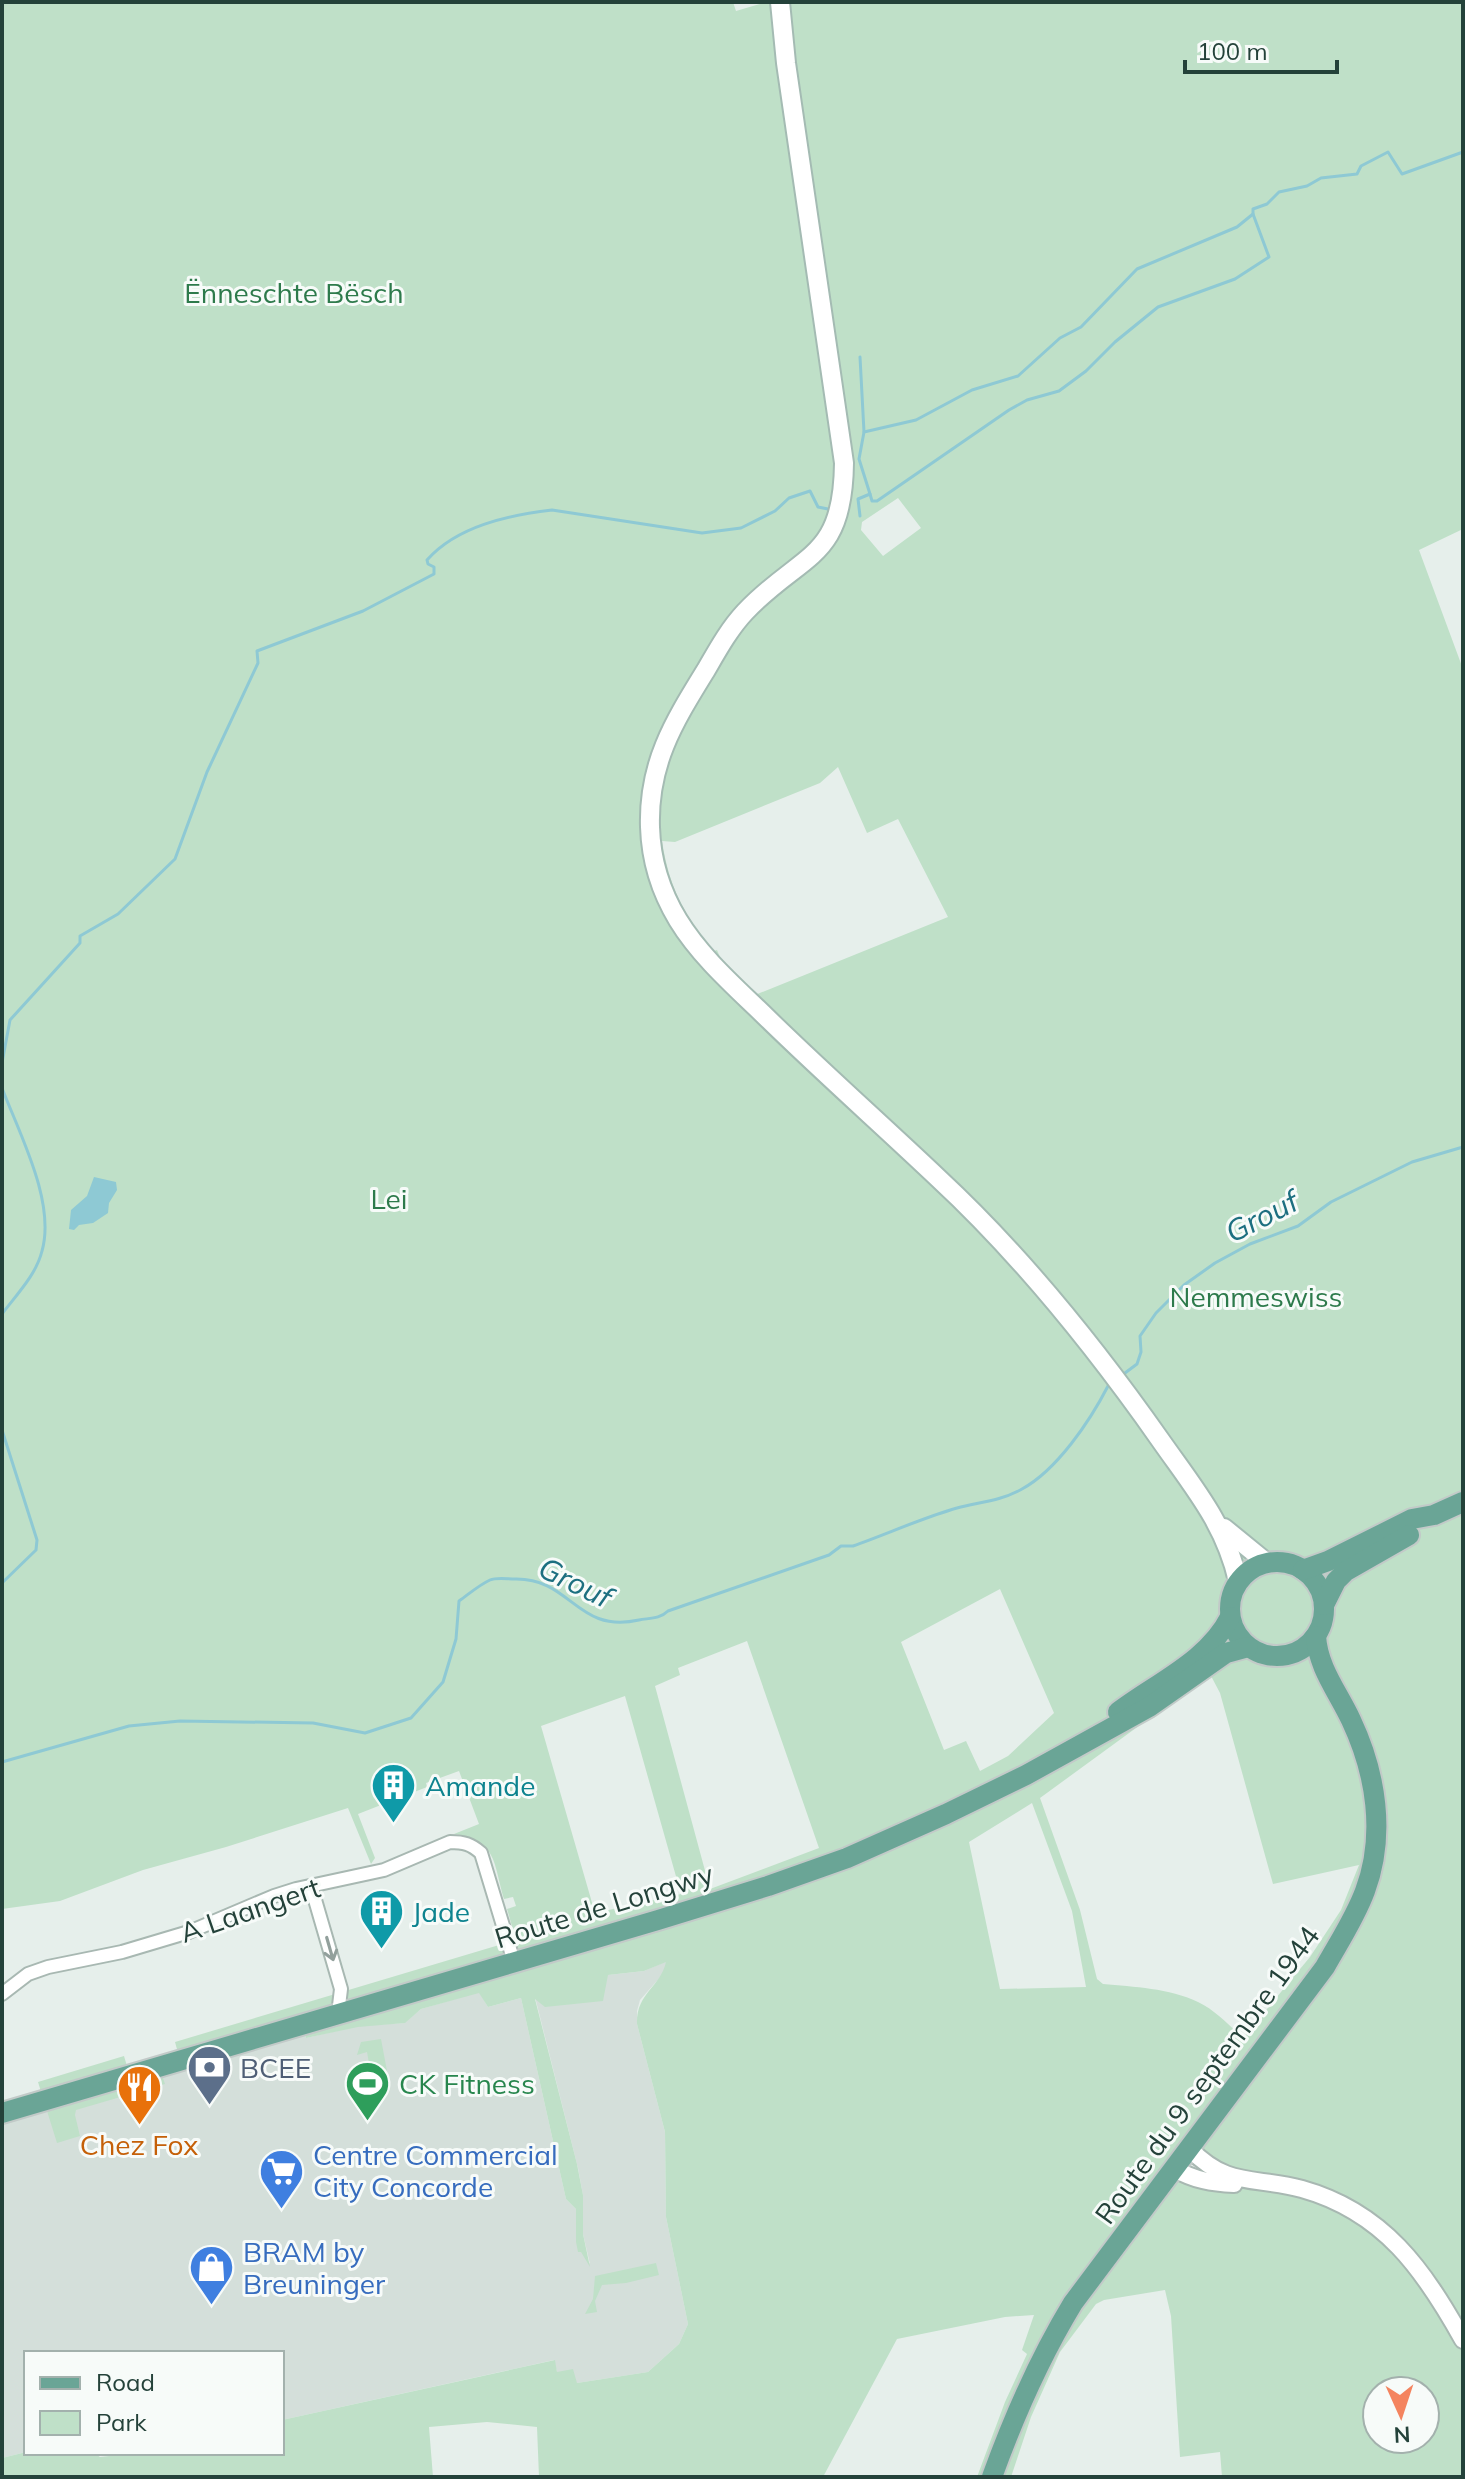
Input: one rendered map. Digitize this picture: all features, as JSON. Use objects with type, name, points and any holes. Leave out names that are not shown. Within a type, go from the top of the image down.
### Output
[{"type":"main road","points":[[780,2],[784,49],[844,463],[843,502],[839,518],[821,548],[742,615],[725,638],[668,736],[653,778],[650,812],[658,878],[678,920],[710,962],[823,1074],[941,1181],[1053,1300],[1129,1396],[1219,1524],[1238,1581]]},
{"type":"main road","points":[[1303,1570],[1328,1561],[1412,1519],[1434,1515],[1463,1502]]},
{"type":"main road","points":[[1324,1605],[1336,1581],[1346,1571],[1419,1529],[1434,1515]]},
{"type":"main road","points":[[1219,1524],[1267,1563]]},
{"type":"main road","points":[[1285,1656],[1297,1652],[1316,1636],[1324,1616],[1324,1605],[1318,1585],[1303,1570],[1292,1564],[1267,1563],[1246,1573],[1238,1581],[1229,1604],[1230,1617],[1240,1639],[1260,1653],[1285,1656],[1305,1666],[1332,1688]]},
{"type":"main road","name":"Route de Longwy","points":[[1068,1752],[1209,1648],[1222,1634],[1230,1617]]},
{"type":"main road","name":"Route du 9 septembre 1944","points":[[992,2477],[1015,2415],[1053,2336],[1073,2303],[1325,1967],[1366,1890],[1376,1834],[1375,1794],[1359,1739],[1319,1659],[1316,1636]]},
{"type":"main road","name":"Route de Longwy","points":[[2,2113],[768,1886],[847,1858],[946,1814],[1068,1752],[1149,1707],[1226,1653],[1248,1647]]},
{"type":"street","name":"A Laangert","points":[[2,1994],[28,1974],[48,1967],[122,1952],[189,1932],[274,1896],[384,1870],[450,1842],[472,1845],[481,1853],[514,1962]]},
{"type":"street","points":[[311,1886],[341,1989],[338,2014]]},
{"type":"street","points":[[1190,2149],[1205,2165],[1220,2174],[1329,2198],[1351,2209],[1385,2233],[1427,2279],[1463,2340]]},
{"type":"street","points":[[1175,2169],[1190,2178],[1213,2183],[1272,2183]]},
{"type":"shaded area","points":[[667,1961],[663,1974],[640,2000],[637,2024],[665,2132],[666,2217],[688,2324],[679,2344],[648,2372],[577,2383],[557,2372],[554,2360],[284,2420],[284,2351],[24,2351],[24,2452],[2,2458],[2,2113],[302,2025],[306,2038],[358,2026],[404,2023],[421,2009],[479,1992],[488,2007],[521,1998],[566,2199],[576,2209],[581,2251],[590,2264],[583,2234],[583,2195],[578,2168],[535,1997],[608,1975],[644,1971]]},
{"type":"green space","points":[[2,2],[733,2],[736,11],[767,2],[1463,2],[1463,529],[1419,550],[1463,669],[1463,2477],[1222,2477],[1220,2452],[1180,2457],[1171,2316],[1165,2290],[1096,2304],[1060,2352],[1031,2417],[1011,2477],[977,2477],[1027,2354],[1022,2350],[1034,2315],[1005,2317],[897,2339],[823,2477],[539,2477],[537,2427],[487,2422],[429,2427],[433,2477],[2,2477],[2,2458],[24,2452],[24,2455],[100,2457],[284,2455],[284,2420],[555,2360],[557,2372],[573,2369],[577,2383],[648,2372],[679,2344],[688,2324],[666,2217],[665,2132],[637,2024],[640,2005],[666,1962],[644,1971],[608,1975],[603,2001],[545,2007],[535,1999],[577,2164],[583,2195],[583,2234],[590,2267],[578,2252],[576,2209],[566,2199],[521,1998],[488,2007],[479,1993],[421,2009],[405,2023],[358,2027],[306,2038],[302,2025],[180,2060],[175,2042],[516,1940],[507,1909],[516,1906],[513,1897],[504,1899],[491,1855],[478,1842],[454,1834],[479,1824],[459,1771],[358,1814],[375,1858],[371,1864],[348,1808],[143,1870],[60,1901],[2,1909]],"holes":[[[898,498],[921,528],[883,556],[861,530],[862,522]],[[838,767],[867,833],[898,819],[948,917],[755,995],[723,964],[717,950],[714,951],[703,938],[686,913],[669,873],[662,841],[675,842],[820,783]],[[1000,1589],[1054,1713],[1008,1756],[980,1771],[966,1741],[944,1750],[901,1642]],[[747,1641],[819,1848],[710,1889],[655,1686],[680,1675],[678,1668]],[[1210,1674],[1220,1693],[1273,1884],[1359,1865],[1341,1910],[1310,1957],[1243,2038],[1210,2009],[1187,1997],[1103,1984],[1097,1979],[1080,1910],[1040,1798]],[[625,1696],[681,1894],[595,1913],[541,1726]],[[1032,1803],[1072,1911],[1086,1987],[1000,1989],[969,1842]],[[1190,2149],[1205,2165],[1213,2183],[1175,2168]]]},
{"type":"green space","points":[[381,2039],[387,2071],[371,2075],[367,2052],[357,2055],[361,2042]]},
{"type":"green space","points":[[124,2056],[132,2083],[163,2078],[165,2084],[76,2110],[80,2136],[57,2143],[38,2082]]},
{"type":"green space","points":[[656,2263],[659,2275],[602,2285],[595,2301],[597,2312],[585,2314],[593,2299],[595,2276]]},
{"type":"water","points":[[94,1177],[116,1182],[117,1190],[109,1203],[108,1213],[93,1223],[69,1229],[71,1210],[87,1196]]},
{"type":"waterway","points":[[870,494],[859,459],[864,432],[916,420],[972,390],[1018,376],[1060,338],[1081,327],[1137,269],[1237,227],[1253,214],[1253,209],[1267,204],[1279,192],[1307,186],[1321,178],[1357,174],[1361,166],[1388,152],[1402,174],[1463,152]]},
{"type":"waterway","points":[[860,516],[858,499],[870,494],[872,501],[877,501],[1009,410],[1027,400],[1059,391],[1158,307],[1235,279],[1269,257],[1253,214]]},
{"type":"waterway","points":[[860,357],[864,432]]},
{"type":"waterway","points":[[2,1063],[10,1020],[80,943],[80,936],[118,914],[175,859],[207,772],[258,663],[257,651],[363,611],[434,574],[434,567],[427,560],[439,548],[468,531],[501,519],[552,510],[702,533],[741,528],[775,511],[789,498],[810,491],[818,507],[828,509]]},
{"type":"waterway","points":[[2,1088],[34,1168],[44,1211],[45,1232],[35,1268],[2,1314]]},
{"type":"waterway","name":"Grouf","points":[[1125,1373],[1137,1364],[1141,1352],[1140,1336],[1156,1313],[1184,1285],[1215,1263],[1250,1244],[1298,1226],[1331,1202],[1412,1162],[1463,1147]]},
{"type":"waterway","name":"Grouf","points":[[2,1762],[129,1726],[180,1721],[313,1723],[365,1733],[411,1718],[443,1682],[456,1639],[459,1601],[490,1580],[534,1581],[550,1587],[601,1619],[618,1622],[658,1617],[829,1555],[841,1546],[853,1546],[944,1512],[998,1499],[1022,1489],[1048,1470],[1071,1444],[1108,1386]]},
{"type":"waterway","points":[[2,1430],[37,1540],[36,1550],[2,1583]]},
{"type":"place","name":"Amande","points":[[394,1825]]},
{"type":"place","name":"Jade","points":[[381,1951]]},
{"type":"place","name":"BCEE","points":[[209,2107]]},
{"type":"place","name":"CK Fitness","points":[[368,2123]]},
{"type":"place","name":"Chez Fox","points":[[139,2127]]},
{"type":"place","name":"Centre Commercial City Concorde","points":[[282,2210]]},
{"type":"place","name":"BRAM by Breuninger","points":[[212,2307]]},
{"type":"park label","name":"Ënneschte Bësch","points":[[294,293]]},
{"type":"park label","name":"Lei","points":[[389,1199]]},
{"type":"park label","name":"Nemmeswiss","points":[[1256,1297]]}]
